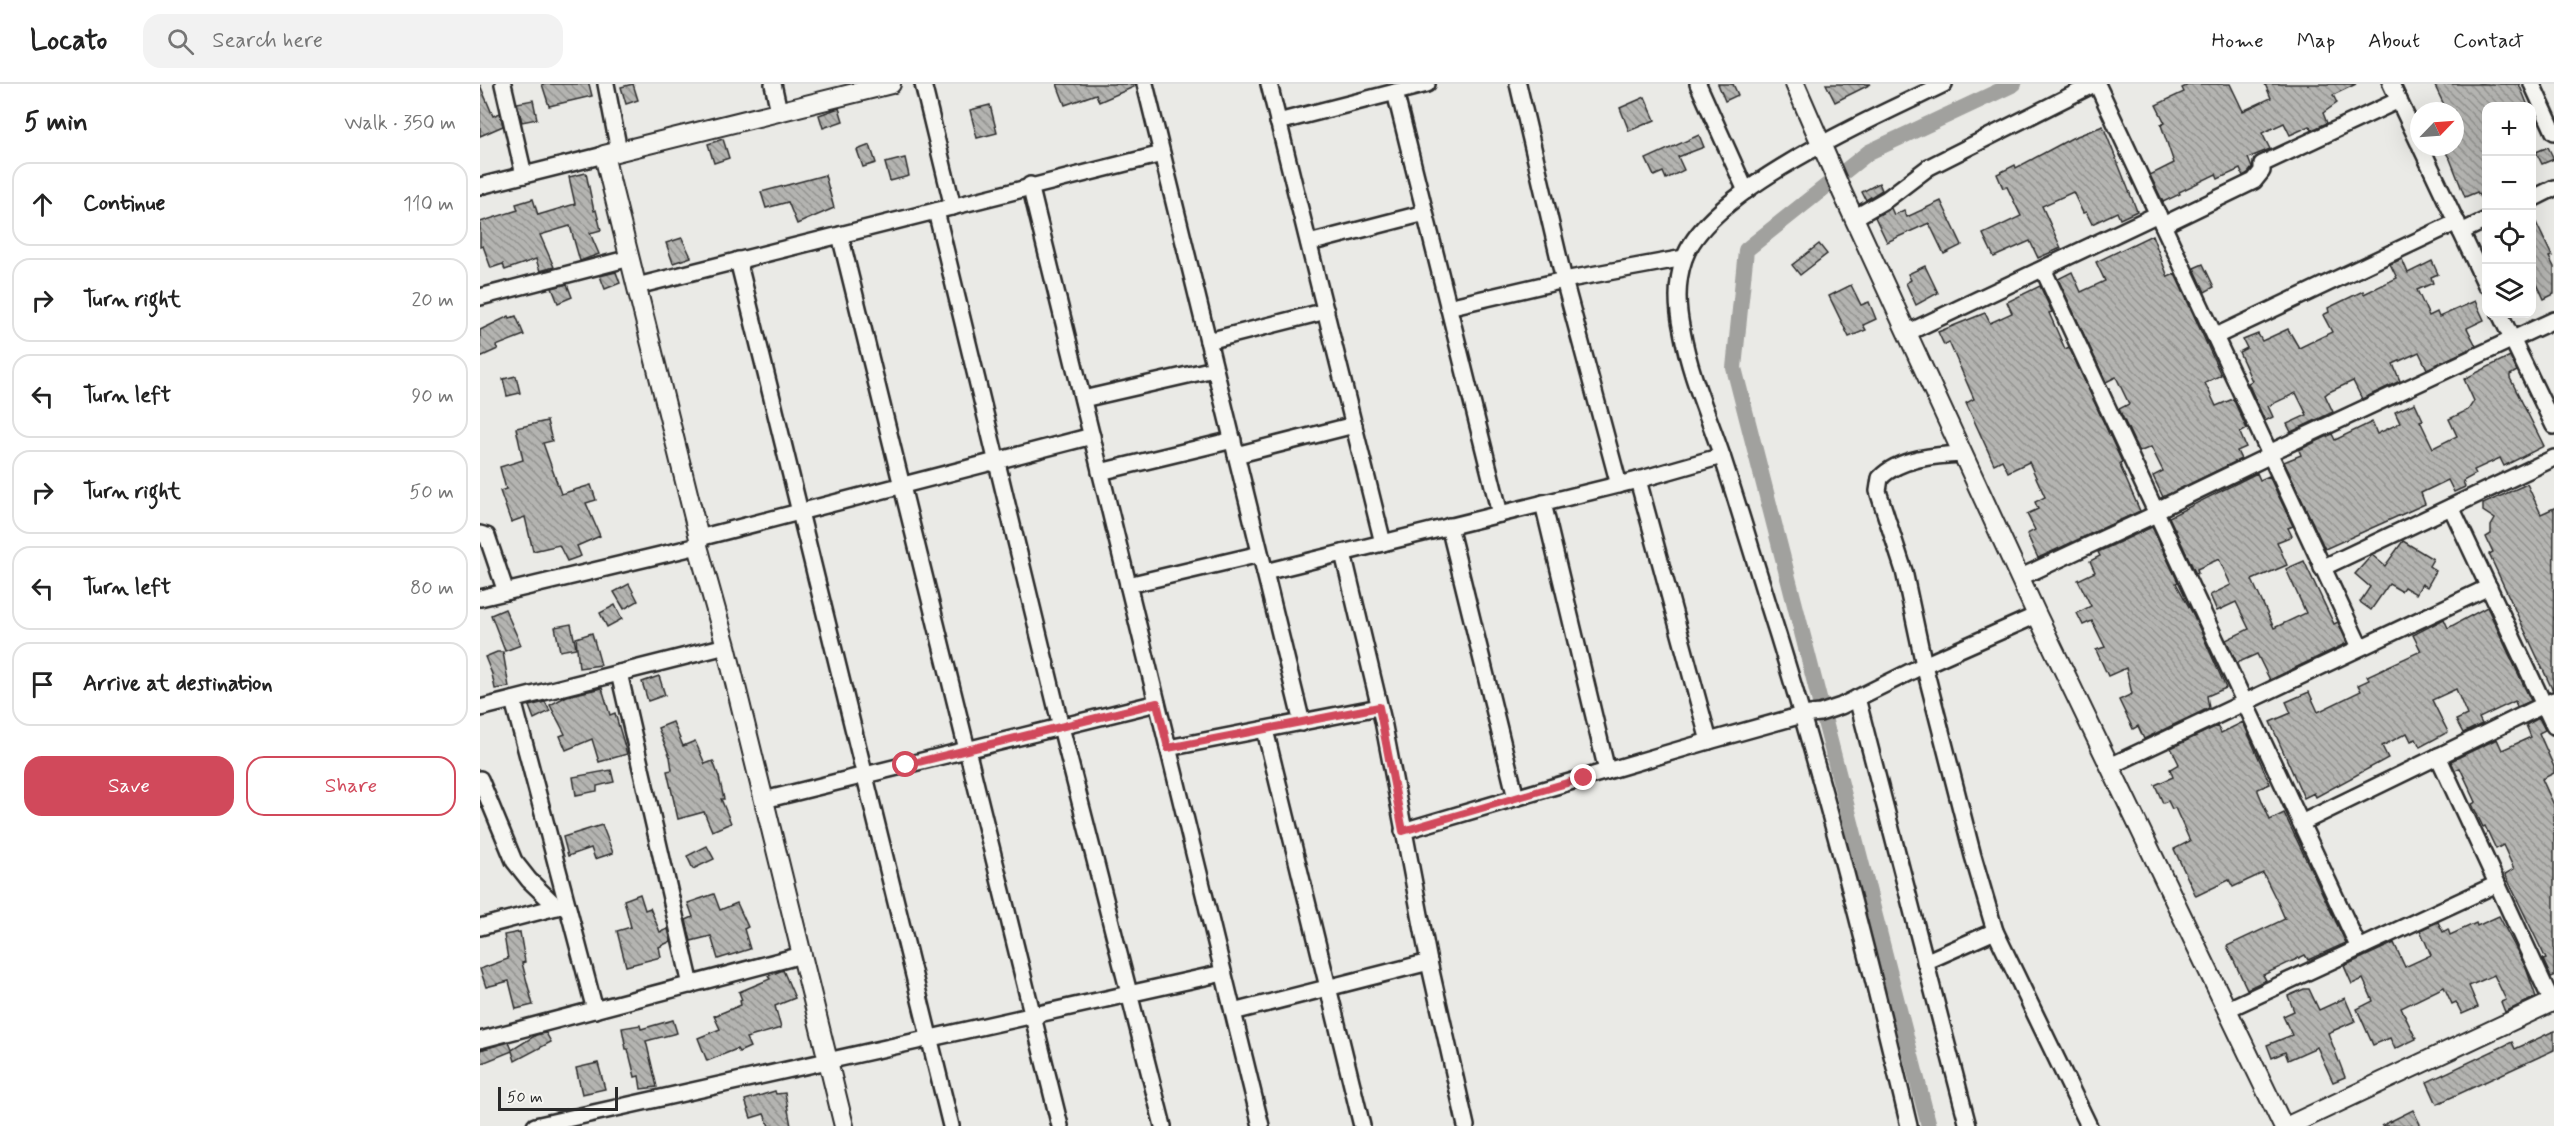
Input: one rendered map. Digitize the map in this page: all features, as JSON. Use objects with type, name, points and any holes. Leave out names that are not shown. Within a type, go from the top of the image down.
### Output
[{"type":"street","points":[[503,84],[525,175]]},
{"type":"street","points":[[606,84],[612,153],[630,258],[844,1126]]},
{"type":"street","points":[[773,84],[779,111]]},
{"type":"street","points":[[480,186],[870,86],[891,84]]},
{"type":"street","points":[[923,84],[953,207]]},
{"type":"street","points":[[1145,84],[1302,723]]},
{"type":"street","points":[[1269,84],[1383,543]]},
{"type":"street","points":[[1278,122],[1427,84]]},
{"type":"street","points":[[1518,84],[1564,280],[1619,485]]},
{"type":"street","points":[[1698,84],[1746,190]]},
{"type":"street","points":[[1795,84],[1830,166],[2037,615],[2283,1126]]},
{"type":"street","points":[[1909,1126],[1844,861],[1802,715],[1722,456],[1690,367],[1681,328],[1677,290],[1684,258],[1696,237],[1708,223],[1746,190],[1820,144],[1944,84]]},
{"type":"street","points":[[1854,218],[1887,199],[1929,166],[2095,84],[2216,336],[2360,647]]},
{"type":"street","points":[[2391,84],[2410,124]]},
{"type":"street","points":[[2532,84],[2554,132]]},
{"type":"street","points":[[1395,92],[1500,514]]},
{"type":"street","points":[[1907,333],[2043,269],[2254,181],[2262,171],[2262,164],[2399,100]]},
{"type":"street","points":[[637,286],[1162,154]]},
{"type":"street","points":[[2425,156],[2482,275]]},
{"type":"street","points":[[1030,186],[1261,1126]]},
{"type":"street","points":[[2536,197],[2554,189]]},
{"type":"street","points":[[936,211],[1061,727],[1163,1126]]},
{"type":"street","points":[[1309,243],[1425,213]]},
{"type":"street","points":[[2216,336],[2459,227],[2482,221]]},
{"type":"street","points":[[840,235],[1060,1126]]},
{"type":"street","points":[[480,297],[630,258]]},
{"type":"street","points":[[1448,307],[1564,280],[1684,258]]},
{"type":"street","points":[[738,260],[951,1126]]},
{"type":"street","points":[[2043,269],[2359,948]]},
{"type":"street","points":[[1209,341],[1326,311]]},
{"type":"street","points":[[2502,318],[2554,426]]},
{"type":"street","points":[[2021,577],[2270,454],[2554,320]]},
{"type":"street","points":[[1083,399],[1214,369]]},
{"type":"street","points":[[1100,472],[1354,425]]},
{"type":"street","points":[[480,598],[699,542],[801,512],[1092,436]]},
{"type":"street","points":[[1963,454],[1931,457],[1903,465],[1884,473],[1878,484],[1904,571],[1924,665],[1973,856],[1995,931],[2089,1126]]},
{"type":"street","points":[[1265,572],[1619,485],[1722,456]]},
{"type":"street","points":[[2322,568],[2554,458]]},
{"type":"street","points":[[1638,480],[1709,741]]},
{"type":"street","points":[[1542,503],[1607,771]]},
{"type":"street","points":[[2451,507],[2489,587],[2549,702],[2554,726]]},
{"type":"street","points":[[1449,526],[1516,798]]},
{"type":"street","points":[[480,534],[487,536],[506,592]]},
{"type":"street","points":[[1343,553],[1379,707],[1429,962],[1466,1126]]},
{"type":"street","points":[[1128,585],[1260,554]]},
{"type":"street","points":[[2110,766],[2489,587]]},
{"type":"street","points":[[1403,831],[1709,741],[1841,706],[1924,665],[2037,615]]},
{"type":"street","points":[[480,708],[726,646]]},
{"type":"street","points":[[619,673],[691,985]]},
{"type":"street","points":[[1857,698],[1968,1126]]},
{"type":"street","points":[[513,700],[562,906],[595,1010]]},
{"type":"street","points":[[2301,823],[2549,702]]},
{"type":"street","points":[[764,800],[1157,703]]},
{"type":"street","points":[[1168,748],[1379,707]]},
{"type":"street","points":[[1265,730],[1362,1126]]},
{"type":"street","points":[[2288,1126],[2553,1001],[2438,756]]},
{"type":"street","points":[[480,779],[514,861],[529,880],[562,906]]},
{"type":"street","points":[[2228,1009],[2498,884]]},
{"type":"street","points":[[480,927],[562,906]]},
{"type":"street","points":[[1925,963],[1995,931]]},
{"type":"street","points":[[480,1040],[802,955]]},
{"type":"street","points":[[1233,1012],[1429,962]]},
{"type":"street","points":[[535,1126],[1223,973]]},
{"type":"building","points":[[542,84],[589,84],[592,96],[549,106]]},
{"type":"building","points":[[633,84],[638,100],[626,104],[621,87]]},
{"type":"building","points":[[1057,84],[1136,84],[1136,86],[1099,102],[1096,94],[1065,105]]},
{"type":"building","points":[[1718,84],[1733,84],[1738,95],[1725,101]]},
{"type":"building","points":[[1826,84],[1871,84],[1835,102]]},
{"type":"building","points":[[2190,84],[2230,84],[2243,111],[2271,98],[2265,84],[2356,84],[2333,95],[2337,103],[2323,113],[2327,123],[2312,130],[2310,126],[2290,135],[2284,123],[2262,133],[2270,149],[2248,158],[2252,168],[2248,173],[2243,176],[2240,169],[2218,179],[2216,174],[2163,202],[2150,175],[2174,163],[2161,125],[2165,123],[2156,105],[2184,92],[2182,88]]},
{"type":"building","points":[[2434,84],[2519,84],[2526,102],[2482,102],[2482,201],[2477,192],[2465,197],[2448,156],[2464,156],[2464,102],[2443,102]]},
{"type":"building","points":[[480,85],[493,116],[500,113],[503,126],[480,136]]},
{"type":"building","points":[[1645,97],[1655,120],[1629,131],[1620,108]]},
{"type":"building","points":[[533,100],[537,119],[522,122],[517,103]]},
{"type":"building","points":[[990,105],[997,133],[977,138],[970,110]]},
{"type":"building","points":[[839,108],[843,121],[823,128],[819,115]]},
{"type":"building","points":[[2103,126],[2137,211],[2120,219],[2117,212],[2092,224],[2086,212],[2083,213],[2073,192],[2042,206],[2061,248],[2038,258],[2030,241],[1994,257],[1983,234],[2021,216],[2007,187],[2003,188],[1997,174],[2015,165],[2016,168],[2072,138]]},
{"type":"building","points":[[1699,135],[1704,147],[1678,157],[1684,170],[1666,179],[1663,172],[1654,176],[1646,159]]},
{"type":"building","points":[[723,139],[729,158],[714,163],[708,144]]},
{"type":"building","points":[[870,145],[876,163],[863,167],[857,150]]},
{"type":"building","points":[[2548,147],[2554,159],[2542,164],[2536,152]]},
{"type":"building","points":[[905,158],[909,176],[890,181],[885,163]]},
{"type":"building","points":[[586,173],[594,211],[596,210],[601,230],[590,233],[599,254],[580,261],[570,226],[540,235],[554,267],[540,271],[536,259],[505,270],[503,264],[491,268],[483,246],[480,247],[480,222],[518,210],[516,204],[533,199],[538,215],[575,204],[569,177]]},
{"type":"building","points":[[825,175],[834,208],[797,224],[788,202],[766,208],[761,192]]},
{"type":"building","points":[[1879,183],[1882,190],[1866,200],[1862,192]]},
{"type":"building","points":[[1941,201],[1962,245],[1944,254],[1929,223],[1887,242],[1875,217],[1891,208],[1894,215],[1904,210],[1907,217]]},
{"type":"building","points":[[2536,222],[2552,256],[2549,257],[2554,267],[2554,294],[2544,299],[2536,282]]},
{"type":"building","points":[[2152,235],[2168,277],[2175,274],[2221,375],[2205,383],[2216,406],[2233,399],[2247,429],[2240,433],[2246,447],[2237,451],[2241,459],[2163,497],[2153,476],[2163,471],[2151,447],[2139,452],[2119,409],[2129,404],[2116,377],[2106,382],[2058,279],[2072,272],[2081,292],[2105,281],[2096,262]]},
{"type":"building","points":[[682,238],[691,257],[673,263],[666,243]]},
{"type":"building","points":[[1819,244],[1827,254],[1800,275],[1792,265]]},
{"type":"building","points":[[2402,259],[2408,273],[2432,261],[2438,274],[2431,277],[2433,283],[2417,290],[2429,316],[2437,312],[2439,317],[2475,301],[2484,320],[2467,328],[2476,346],[2427,369],[2419,352],[2393,364],[2400,381],[2362,399],[2353,381],[2329,392],[2325,395],[2333,412],[2291,432],[2287,424],[2307,415],[2296,393],[2268,406],[2273,417],[2265,421],[2248,383],[2252,381],[2239,352],[2247,348],[2243,340],[2258,334],[2262,341],[2288,329],[2299,348],[2332,332],[2323,315],[2329,312],[2328,308],[2397,278],[2390,264]]},
{"type":"building","points":[[2203,264],[2214,287],[2205,292],[2194,268]]},
{"type":"building","points":[[1925,266],[1938,293],[1916,305],[1906,283],[1911,280],[1908,274]]},
{"type":"building","points":[[616,272],[620,283],[605,289],[600,276]]},
{"type":"building","points":[[567,284],[572,297],[558,303],[552,288]]},
{"type":"building","points":[[1851,285],[1861,305],[1869,302],[1876,319],[1863,325],[1866,330],[1849,337],[1829,296]]},
{"type":"building","points":[[2040,286],[2065,349],[2069,347],[2122,462],[2120,463],[2121,468],[2140,511],[2038,558],[2027,534],[2035,530],[2027,514],[2038,509],[2035,502],[2045,497],[2029,462],[2008,472],[2002,460],[1994,464],[1966,403],[1974,399],[1949,342],[1944,345],[1938,332],[1985,313],[1990,323],[2012,313],[2007,302]]},
{"type":"building","points":[[509,316],[510,318],[516,316],[524,335],[496,346],[498,349],[480,357],[480,330]]},
{"type":"building","points":[[2510,356],[2517,371],[2510,375],[2510,378],[2544,446],[2504,466],[2500,458],[2474,470],[2476,474],[2463,481],[2465,487],[2454,492],[2448,480],[2421,493],[2425,504],[2325,549],[2284,462],[2301,455],[2299,450],[2332,434],[2335,440],[2372,422],[2377,434],[2400,423],[2395,412],[2415,403],[2423,420],[2420,421],[2433,448],[2457,436],[2449,419],[2468,410],[2474,401],[2464,379]]},
{"type":"building","points":[[516,376],[520,393],[507,396],[503,379]]},
{"type":"building","points":[[547,421],[552,441],[543,443],[561,494],[591,485],[596,500],[586,503],[600,536],[577,546],[581,556],[567,561],[559,545],[533,551],[525,517],[511,522],[500,491],[506,489],[500,467],[523,460],[516,428]]},
{"type":"building","points":[[2257,473],[2260,480],[2269,476],[2293,526],[2288,528],[2292,536],[2277,542],[2287,565],[2252,580],[2274,628],[2306,613],[2286,569],[2304,561],[2334,624],[2338,622],[2347,643],[2270,680],[2257,654],[2237,663],[2226,640],[2249,629],[2236,602],[2217,611],[2210,595],[2231,585],[2219,559],[2197,569],[2196,574],[2169,517]]},
{"type":"building","points":[[2527,484],[2541,514],[2554,508],[2553,691],[2489,554],[2493,552],[2486,537],[2491,534],[2491,526],[2495,519],[2483,511],[2483,504]]},
{"type":"building","points":[[2152,527],[2226,688],[2207,696],[2209,708],[2144,739],[2138,726],[2133,729],[2119,700],[2132,694],[2126,668],[2108,676],[2096,650],[2105,647],[2092,621],[2083,625],[2077,613],[2091,606],[2078,580],[2095,572],[2090,561],[2100,556],[2098,552]]},
{"type":"building","points":[[2403,541],[2433,559],[2429,566],[2436,571],[2427,587],[2422,584],[2416,594],[2404,587],[2401,591],[2389,584],[2371,610],[2360,602],[2370,587],[2355,574],[2372,555],[2385,566]]},
{"type":"building","points":[[629,584],[638,601],[624,609],[614,592]]},
{"type":"building","points":[[615,605],[622,619],[607,627],[600,613]]},
{"type":"building","points":[[2487,607],[2531,701],[2517,707],[2515,701],[2479,718],[2482,724],[2463,733],[2456,720],[2467,715],[2456,689],[2432,700],[2448,732],[2420,747],[2416,739],[2411,741],[2407,733],[2382,746],[2388,758],[2316,797],[2314,793],[2304,798],[2270,722],[2291,713],[2286,702],[2309,692],[2318,712],[2361,691],[2358,685],[2369,680],[2367,676],[2421,651],[2413,635],[2444,619],[2448,628]]},
{"type":"building","points":[[505,609],[521,645],[505,651],[491,615]]},
{"type":"building","points":[[571,624],[576,648],[560,651],[555,627]]},
{"type":"building","points":[[592,633],[601,665],[579,668],[576,638]]},
{"type":"building","points":[[503,652],[509,687],[495,689],[485,657]]},
{"type":"building","points":[[659,676],[665,695],[648,701],[642,682]]},
{"type":"building","points":[[602,688],[610,715],[615,713],[627,754],[599,762],[592,739],[566,750],[560,736],[565,734],[550,705],[567,696]]},
{"type":"building","points":[[545,702],[550,711],[534,719],[529,706]]},
{"type":"building","points":[[2539,718],[2545,730],[2539,733],[2554,767],[2554,773],[2542,779],[2554,805],[2554,976],[2551,977],[2543,960],[2546,959],[2505,874],[2514,869],[2503,845],[2496,849],[2472,804],[2476,802],[2460,768],[2455,770],[2451,761],[2497,739],[2502,750],[2531,737],[2526,725]]},
{"type":"building","points":[[673,722],[683,746],[695,741],[705,764],[713,761],[724,799],[721,799],[731,823],[712,831],[704,812],[678,819],[667,771],[672,770],[670,757],[658,728]]},
{"type":"building","points":[[2243,722],[2270,784],[2258,791],[2270,820],[2284,813],[2346,943],[2308,960],[2305,955],[2263,975],[2266,980],[2247,989],[2227,946],[2285,919],[2278,903],[2263,873],[2233,887],[2229,880],[2196,896],[2174,849],[2190,841],[2175,808],[2172,809],[2168,801],[2163,803],[2155,785],[2173,777],[2170,769],[2179,764],[2171,748],[2217,726],[2221,733]]},
{"type":"building","points":[[611,770],[614,782],[597,786],[597,791],[576,795],[573,777]]},
{"type":"building","points":[[602,825],[613,853],[595,859],[591,848],[568,856],[563,837]]},
{"type":"building","points":[[707,846],[714,859],[693,869],[687,856]]},
{"type":"building","points":[[640,894],[645,910],[650,908],[660,932],[668,929],[671,941],[659,947],[661,957],[626,966],[617,931],[631,927],[624,900]]},
{"type":"building","points":[[714,894],[720,910],[737,903],[748,927],[744,929],[750,949],[718,959],[711,936],[691,941],[686,920],[693,917],[688,903]]},
{"type":"building","points":[[2499,916],[2526,968],[2536,997],[2505,1012],[2501,1002],[2506,1000],[2494,975],[2469,986],[2478,1007],[2462,1014],[2456,1002],[2452,1004],[2444,987],[2401,1008],[2416,1039],[2395,1049],[2390,1038],[2373,1045],[2357,1009],[2373,1001],[2363,979],[2352,984],[2344,966],[2394,943],[2405,967],[2431,955],[2420,930],[2438,922],[2443,932],[2448,929],[2450,935]]},
{"type":"building","points":[[520,932],[525,962],[522,963],[533,1005],[516,1009],[509,981],[486,987],[480,969],[508,959],[504,935]]},
{"type":"building","points":[[783,970],[795,998],[775,1006],[781,1028],[746,1038],[750,1047],[739,1052],[737,1049],[707,1061],[698,1038],[720,1029],[714,1016],[741,1005],[739,992],[770,979],[768,976]]},
{"type":"building","points":[[2309,989],[2319,1010],[2345,998],[2355,1021],[2328,1033],[2345,1077],[2333,1082],[2317,1047],[2288,1060],[2285,1052],[2272,1058],[2267,1045],[2292,1035],[2283,1016],[2294,1011],[2288,996]]},
{"type":"building","points":[[673,1020],[677,1033],[646,1041],[657,1087],[641,1089],[639,1076],[635,1077],[628,1049],[626,1049],[622,1028],[640,1025],[641,1029]]},
{"type":"building","points":[[2554,1031],[2554,1050],[2437,1104],[2427,1082],[2512,1042],[2515,1049]]},
{"type":"building","points":[[546,1033],[551,1042],[515,1061],[512,1051],[480,1064],[480,1050],[509,1042],[512,1050],[536,1035]]},
{"type":"building","points":[[598,1063],[605,1089],[582,1094],[576,1068]]},
{"type":"building","points":[[775,1091],[776,1094],[785,1093],[791,1126],[769,1126],[764,1114],[751,1118],[745,1100]]},
{"type":"building","points":[[2413,1110],[2421,1126],[2381,1126]]},
{"type":"waterway","points":[[1929,1126],[1734,368],[1746,250],[1869,152],[2014,84]]},
{"type":"route","points":[[906,765],[1157,703],[1168,748],[1379,707],[1403,831],[1584,778]]}]
